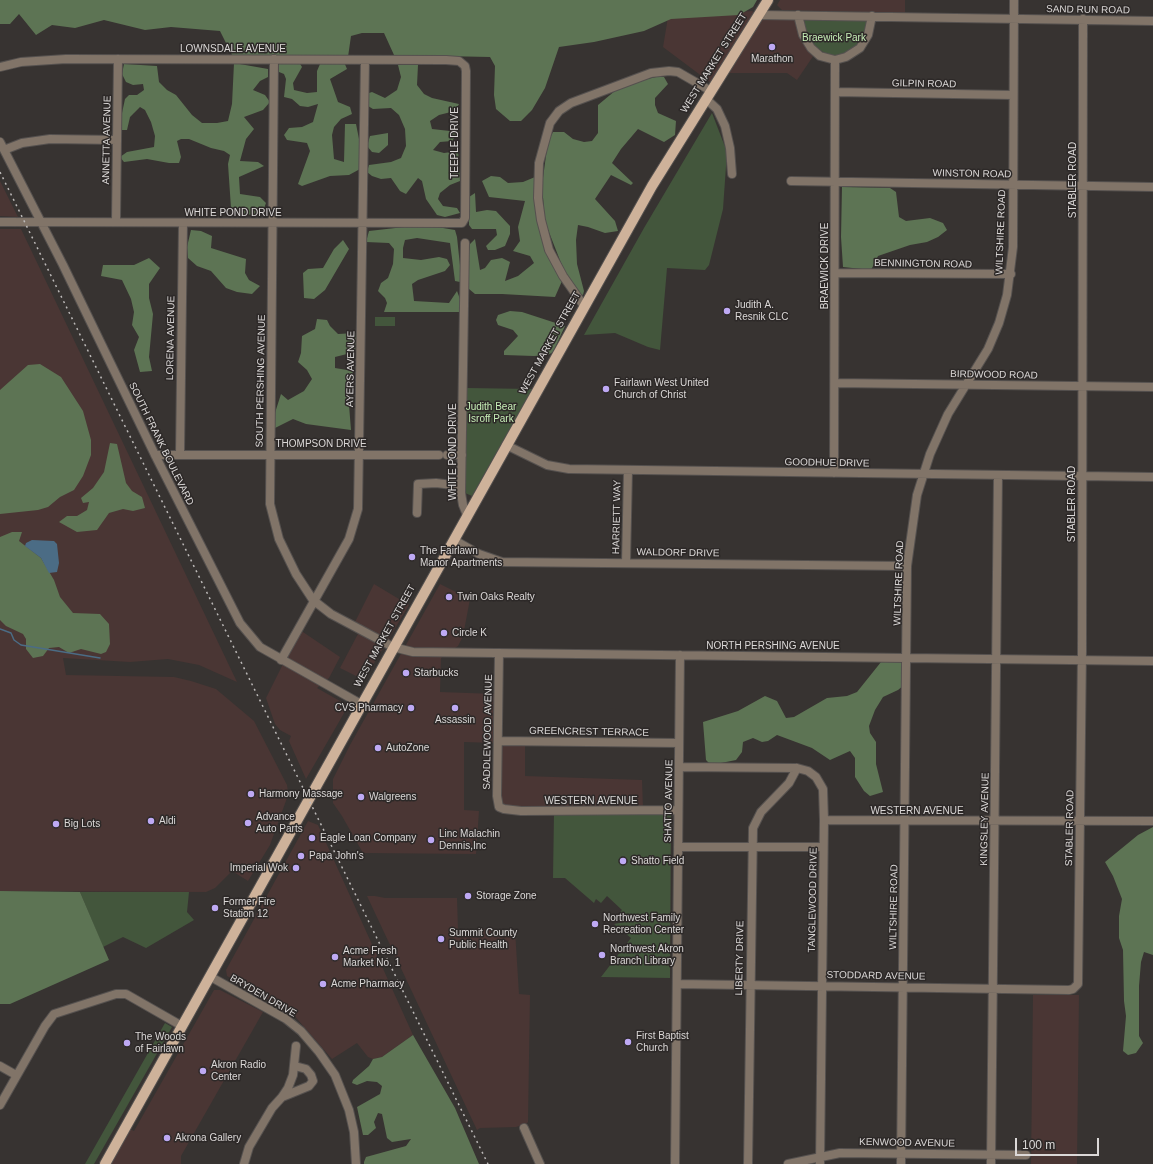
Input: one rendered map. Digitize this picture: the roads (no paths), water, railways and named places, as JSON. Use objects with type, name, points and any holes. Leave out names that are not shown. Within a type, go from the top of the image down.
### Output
[{"type":"main road","name":"WEST MARKET STREET","points":[[105,1164],[211,977],[361,704],[652,186],[768,0]]},
{"type":"street","name":"WILTSHIRE ROAD","points":[[901,1164],[907,566],[913,515],[923,474],[937,436],[967,384],[979,367],[992,341],[1007,295],[1011,274],[1013,247],[1014,0]]},
{"type":"street","name":"SAND RUN ROAD","points":[[759,14],[1153,21]]},
{"type":"street","points":[[798,15],[803,35],[811,48],[820,56],[835,60],[846,57],[860,48],[868,35],[872,16]]},
{"type":"street","name":"STABLER ROAD","points":[[1075,987],[1078,980],[1082,660],[1082,19]]},
{"type":"street","name":"LOWNSDALE AVENUE","points":[[0,67],[38,60],[118,59],[455,60],[459,61],[465,66]]},
{"type":"street","name":"ANNETTA AVENUE","points":[[116,221],[118,59]]},
{"type":"street","name":"SOUTH PERSHING AVENUE","points":[[274,59],[270,454],[270,504],[274,526],[296,574],[313,600],[338,618],[393,647]]},
{"type":"street","name":"AYERS AVENUE","points":[[281,660],[313,600],[349,540],[357,518],[360,454],[365,60]]},
{"type":"street","name":"BRAEWICK DRIVE","points":[[834,473],[836,273],[835,60]]},
{"type":"street","name":"TEEPLE DRIVE","points":[[464,220],[465,66]]},
{"type":"street","points":[[584,306],[563,276],[549,250],[541,220],[538,198],[539,163],[545,138],[553,119],[559,111],[572,103],[634,79],[660,71],[673,71],[682,74],[709,95],[717,108],[725,126],[730,148],[732,174]]},
{"type":"street","name":"GILPIN ROAD","points":[[835,92],[1013,95]]},
{"type":"street","points":[[4,150],[22,143],[50,139],[117,140]]},
{"type":"street","name":"SOUTH FRANK BOULEVARD","points":[[0,142],[63,265],[155,455],[240,623],[260,647],[361,704]]},
{"type":"street","name":"WINSTON ROAD","points":[[791,181],[1153,187]]},
{"type":"street","name":"WHITE POND DRIVE","points":[[0,222],[116,221],[460,224],[464,220]]},
{"type":"street","name":"LORENA AVENUE","points":[[180,454],[183,222]]},
{"type":"street","name":"WHITE POND DRIVE","points":[[465,243],[461,486],[463,505],[467,515]]},
{"type":"street","name":"BENNINGTON ROAD","points":[[836,273],[1011,274]]},
{"type":"street","name":"BIRDWOOD ROAD","points":[[835,383],[1153,387]]},
{"type":"street","name":"GOODHUE DRIVE","points":[[506,445],[540,463],[555,468],[628,471],[1153,477]]},
{"type":"street","name":"THOMPSON DRIVE","points":[[155,455],[439,455]]},
{"type":"street","points":[[447,455],[462,455]]},
{"type":"street","name":"HARRIETT WAY","points":[[626,563],[628,471]]},
{"type":"street","name":"KINGSLEY AVENUE","points":[[991,1164],[998,475]]},
{"type":"street","points":[[417,513],[418,484],[461,486]]},
{"type":"street","name":"WALDORF DRIVE","points":[[454,540],[479,554],[502,562],[907,566]]},
{"type":"street","name":"NORTH PERSHING AVENUE","points":[[393,647],[414,652],[1153,661]]},
{"type":"street","name":"SADDLEWOOD AVENUE","points":[[500,653],[497,799],[499,807],[504,809]]},
{"type":"street","name":"SHATTO AVENUE","points":[[675,1164],[680,655]]},
{"type":"street","name":"GREENCREST TERRACE","points":[[498,741],[680,743]]},
{"type":"street","name":"TANGLEWOOD DRIVE","points":[[679,767],[797,768],[808,772],[820,782],[824,794],[821,1160]]},
{"type":"street","name":"LIBERTY DRIVE","points":[[748,1164],[753,828],[756,819],[789,783],[797,768]]},
{"type":"street","name":"WESTERN AVENUE","points":[[504,809],[678,810]]},
{"type":"street","name":"WESTERN AVENUE","points":[[824,820],[1153,821]]},
{"type":"street","points":[[678,846],[823,847]]},
{"type":"street","name":"BRYDEN DRIVE","points":[[211,977],[286,1019],[301,1030],[319,1052],[335,1075],[349,1110],[354,1132],[356,1164]]},
{"type":"street","name":"STODDARD AVENUE","points":[[677,984],[822,985],[1069,990],[1075,987]]},
{"type":"street","points":[[0,1105],[45,1026],[54,1014],[116,994],[126,994],[182,1026]]},
{"type":"street","points":[[244,1164],[249,1147],[258,1130],[272,1108],[288,1088],[295,1066],[296,1046]]},
{"type":"street","points":[[0,1066],[16,1075]]},
{"type":"street","points":[[282,1097],[309,1086],[313,1080],[312,1075],[306,1069],[295,1066]]},
{"type":"street","points":[[524,1128],[540,1164]]},
{"type":"street","name":"KENWOOD AVENUE","points":[[788,1164],[821,1160],[840,1153],[1026,1155]]},
{"type":"water","points":[[32,540],[54,541],[57,544],[59,563],[57,572],[49,573],[41,558],[25,546],[26,543]]},
{"type":"waterway","points":[[0,629],[11,633],[14,640],[21,645],[100,658]]},
{"type":"railway","points":[[0,172],[488,1164]]},
{"type":"place","name":"Marathon","points":[[772,47]]},
{"type":"place","name":"Judith A. Resnik CLC","points":[[727,311]]},
{"type":"place","name":"Fairlawn West United Church of Christ","points":[[606,389]]},
{"type":"place","name":"The Fairlawn Manor Apartments","points":[[412,557]]},
{"type":"place","name":"Twin Oaks Realty","points":[[449,597]]},
{"type":"place","name":"Circle K","points":[[444,633]]},
{"type":"place","name":"Starbucks","points":[[406,673]]},
{"type":"place","name":"CVS Pharmacy","points":[[411,708]]},
{"type":"place","name":"Assassin","points":[[455,708]]},
{"type":"place","name":"AutoZone","points":[[378,748]]},
{"type":"place","name":"Harmony Massage","points":[[251,794]]},
{"type":"place","name":"Walgreens","points":[[361,797]]},
{"type":"place","name":"Aldi","points":[[151,821]]},
{"type":"place","name":"Advance Auto Parts","points":[[248,823]]},
{"type":"place","name":"Big Lots","points":[[56,824]]},
{"type":"place","name":"Eagle Loan Company","points":[[312,838]]},
{"type":"place","name":"Linc Malachin Dennis,Inc","points":[[431,840]]},
{"type":"place","name":"Papa John's","points":[[301,856]]},
{"type":"place","name":"Shatto Field","points":[[623,861]]},
{"type":"place","name":"Imperial Wok","points":[[296,868]]},
{"type":"place","name":"Storage Zone","points":[[468,896]]},
{"type":"place","name":"Former Fire Station 12","points":[[215,908]]},
{"type":"place","name":"Northwest Family Recreation Center","points":[[595,924]]},
{"type":"place","name":"Summit County Public Health","points":[[441,939]]},
{"type":"place","name":"Northwest Akron Branch Library","points":[[602,955]]},
{"type":"place","name":"Acme Fresh Market No. 1","points":[[335,957]]},
{"type":"place","name":"Acme Pharmacy","points":[[323,984]]},
{"type":"place","name":"First Baptist Church","points":[[628,1042]]},
{"type":"place","name":"The Woods of Fairlawn","points":[[127,1043]]},
{"type":"place","name":"Akron Radio Center","points":[[203,1071]]},
{"type":"place","name":"Akrona Gallery","points":[[167,1138]]},
{"type":"park label","name":"Braewick Park","points":[[834,38]]},
{"type":"park label","name":"Judith Bear Isroff Park","points":[[491,412]]}]
